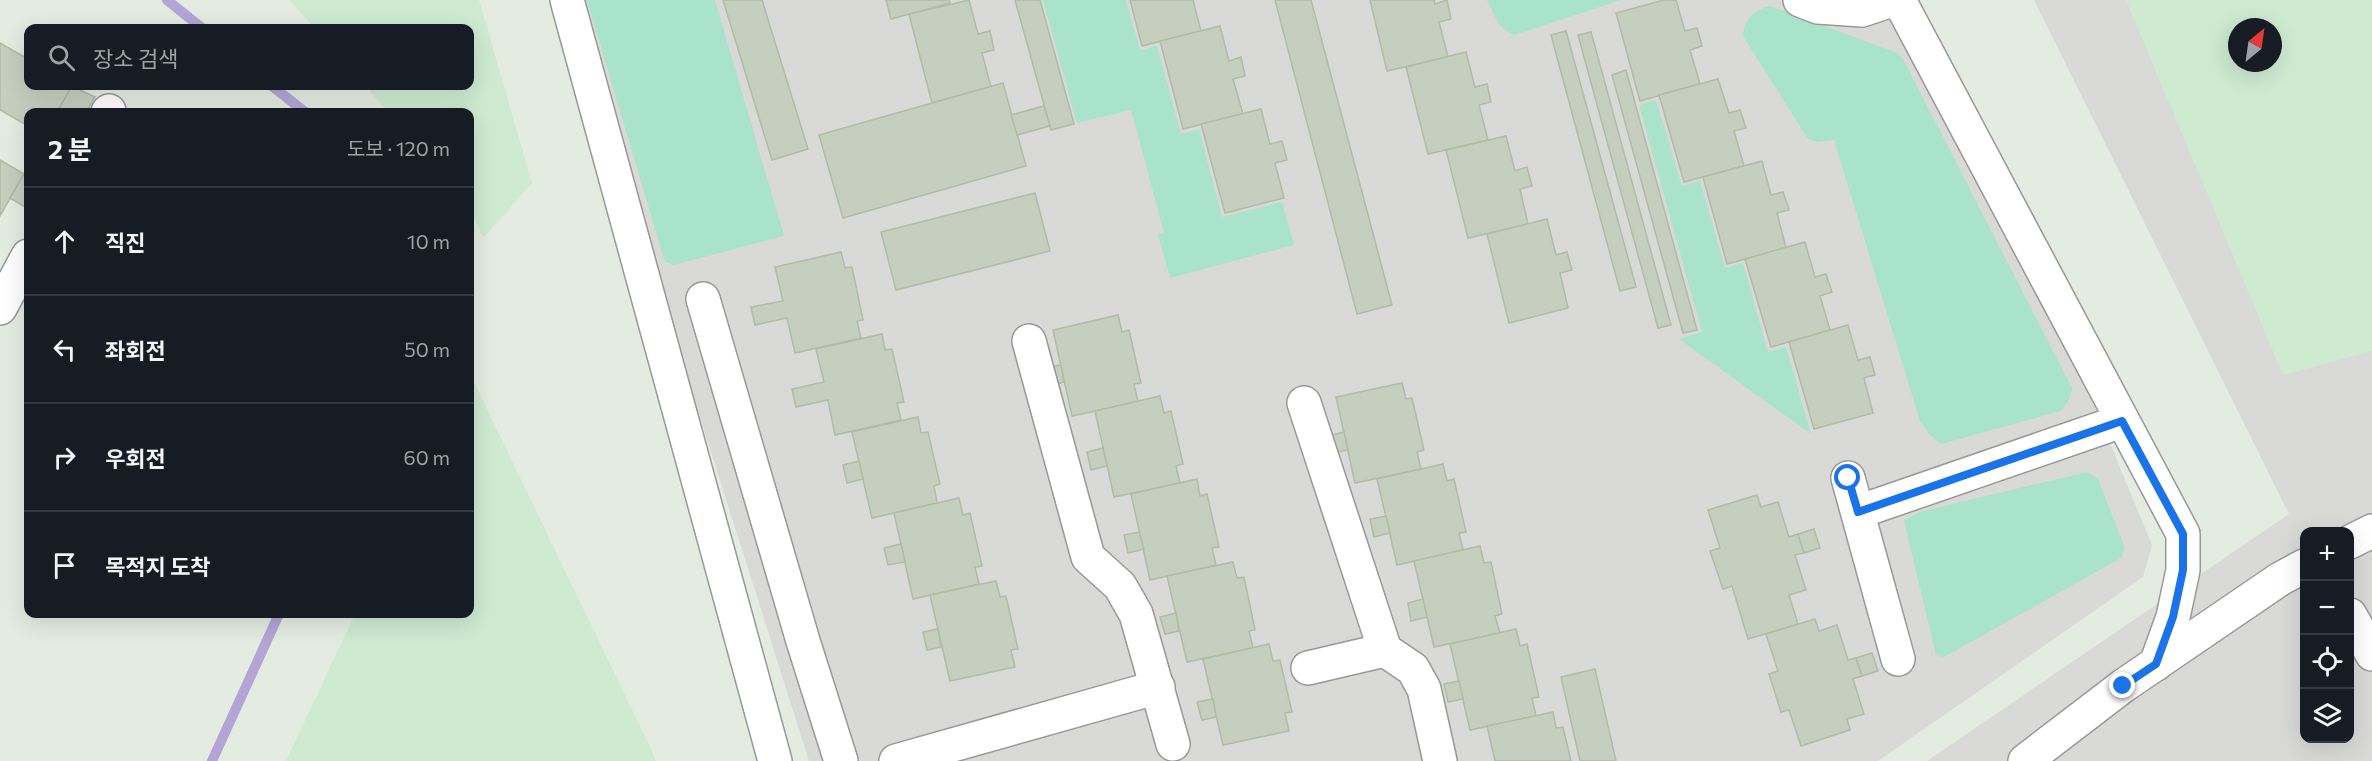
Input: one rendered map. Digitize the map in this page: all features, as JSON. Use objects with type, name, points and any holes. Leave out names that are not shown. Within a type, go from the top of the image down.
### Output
[{"type":"street","points":[[567,0],[775,761]]},
{"type":"street","points":[[1800,0],[1818,7],[1862,10],[1892,0]]},
{"type":"street","points":[[1899,0],[2183,534],[2183,570],[2173,617],[2156,664]]},
{"type":"street","points":[[0,308],[24,263]]},
{"type":"street","points":[[704,299],[803,641],[841,761]]},
{"type":"street","points":[[1029,341],[1088,557],[1120,586],[1136,614],[1173,744]]},
{"type":"street","points":[[1304,403],[1385,650],[1413,669],[1424,689],[1440,761]]},
{"type":"street","points":[[1858,512],[2122,421]]},
{"type":"street","points":[[1848,478],[1898,659]]},
{"type":"street","points":[[2354,540],[2372,531]]},
{"type":"street","points":[[2025,761],[2156,664],[2280,579],[2300,568]]},
{"type":"street","points":[[2354,623],[2372,654]]},
{"type":"street","points":[[1308,668],[1385,650]]},
{"type":"street","points":[[918,759],[1158,687]]},
{"type":"shaded area","points":[[579,0],[1892,0],[2087,388],[2152,545],[2143,577],[1878,761],[809,761],[660,291]]},
{"type":"shaded area","points":[[2034,0],[2372,0],[2372,761],[1927,761],[2289,514]]},
{"type":"green space","points":[[289,0],[479,0],[532,183],[483,238],[474,218],[474,108],[384,108],[369,90],[474,90],[474,24],[311,24]]},
{"type":"green space","points":[[587,0],[715,0],[784,236],[674,265],[665,262]]},
{"type":"green space","points":[[1043,0],[1126,0],[1140,50],[1157,46],[1181,134],[1199,129],[1222,217],[1282,202],[1294,245],[1170,278],[1158,234],[1164,232],[1131,110],[1077,123]]},
{"type":"green space","points":[[1487,0],[1621,0],[1515,35],[1501,26]]},
{"type":"green space","points":[[2126,0],[2372,0],[2372,351],[2283,375]]},
{"type":"green space","points":[[1770,6],[1895,52],[1903,59],[2072,388],[2070,398],[2061,411],[1941,444],[1930,435],[1920,421],[1834,140],[1817,142],[1808,139],[1743,36],[1751,16]]},
{"type":"green space","points":[[1656,100],[1682,186],[1700,181],[1725,268],[1743,263],[1768,352],[1786,347],[1811,434],[1679,339],[1702,332],[1639,105]]},
{"type":"green space","points":[[474,382],[656,761],[286,761],[353,618],[474,618]]},
{"type":"green space","points":[[2087,472],[2098,479],[2125,548],[2121,558],[1944,657],[1936,655],[1904,521],[1919,512]]},
{"type":"building","points":[[723,0],[762,0],[808,149],[772,160]]},
{"type":"building","points":[[886,0],[949,0],[950,3],[891,19]]},
{"type":"building","points":[[969,0],[978,34],[990,31],[994,50],[982,53],[991,87],[932,103],[909,14]]},
{"type":"building","points":[[1015,0],[1040,0],[1074,124],[1051,130]]},
{"type":"building","points":[[1130,0],[1193,0],[1201,31],[1142,46]]},
{"type":"building","points":[[1275,0],[1311,0],[1392,305],[1357,314]]},
{"type":"building","points":[[1370,0],[1434,0],[1435,4],[1447,0],[1451,19],[1439,22],[1448,57],[1387,71]]},
{"type":"building","points":[[1664,0],[1676,0],[1685,31],[1697,28],[1702,46],[1690,50],[1700,84],[1640,101],[1616,13]]},
{"type":"building","points":[[1220,26],[1229,61],[1241,57],[1245,76],[1233,79],[1243,114],[1183,129],[1160,41]]},
{"type":"building","points":[[1566,31],[1636,287],[1620,291],[1551,35]]},
{"type":"building","points":[[1591,32],[1671,325],[1658,328],[1578,35]]},
{"type":"building","points":[[0,43],[24,57],[24,90],[70,90],[59,108],[24,108],[24,124],[0,110]]},
{"type":"building","points":[[1466,52],[1475,87],[1487,84],[1491,102],[1479,105],[1488,140],[1428,154],[1406,67]]},
{"type":"building","points":[[1626,70],[1697,330],[1683,333],[1612,75]]},
{"type":"building","points":[[1718,79],[1729,113],[1740,110],[1746,128],[1734,131],[1744,166],[1684,182],[1659,95]]},
{"type":"building","points":[[1003,83],[1026,166],[843,218],[819,135]]},
{"type":"building","points":[[70,90],[80,90],[95,97],[88,108],[60,108]]},
{"type":"building","points":[[1044,106],[1050,126],[1017,135],[1011,115]]},
{"type":"building","points":[[1261,109],[1270,144],[1282,141],[1287,160],[1275,163],[1284,198],[1225,213],[1201,124]]},
{"type":"building","points":[[1506,136],[1515,171],[1527,167],[1532,186],[1520,189],[1528,224],[1468,238],[1446,150]]},
{"type":"building","points":[[0,160],[24,174],[0,216]]},
{"type":"building","points":[[1762,161],[1771,195],[1783,192],[1789,210],[1777,213],[1786,248],[1727,264],[1703,177]]},
{"type":"building","points":[[24,174],[24,207],[10,198]]},
{"type":"building","points":[[1035,193],[1050,251],[896,290],[881,232]]},
{"type":"building","points":[[1547,219],[1556,255],[1567,252],[1572,270],[1560,273],[1568,308],[1509,323],[1487,234]]},
{"type":"building","points":[[1805,242],[1815,277],[1826,274],[1832,292],[1820,296],[1830,330],[1771,347],[1745,259]]},
{"type":"building","points":[[841,252],[845,268],[852,267],[863,320],[857,321],[861,338],[795,353],[787,318],[755,325],[751,307],[783,301],[775,267]]},
{"type":"building","points":[[1118,315],[1122,332],[1129,330],[1141,383],[1134,384],[1138,402],[1072,416],[1053,330]]},
{"type":"building","points":[[1848,325],[1858,360],[1870,357],[1875,375],[1864,378],[1873,413],[1814,429],[1789,342]]},
{"type":"building","points":[[882,334],[885,350],[892,349],[904,402],[897,403],[901,420],[835,435],[828,400],[796,407],[792,389],[824,382],[816,349]]},
{"type":"building","points":[[1061,365],[1064,382],[1049,386],[1045,368]]},
{"type":"building","points":[[1402,383],[1406,399],[1412,398],[1424,450],[1417,452],[1421,469],[1355,483],[1336,397]]},
{"type":"building","points":[[1160,396],[1164,413],[1171,411],[1183,464],[1176,466],[1180,483],[1114,497],[1095,411]]},
{"type":"building","points":[[918,417],[921,433],[928,432],[940,484],[934,486],[937,503],[872,518],[852,432]]},
{"type":"building","points":[[1344,432],[1348,450],[1332,453],[1328,436]]},
{"type":"building","points":[[1103,448],[1107,466],[1091,470],[1087,452]]},
{"type":"building","points":[[859,461],[863,479],[847,483],[843,465]]},
{"type":"building","points":[[1443,464],[1447,481],[1454,479],[1466,532],[1459,533],[1463,550],[1397,565],[1377,479]]},
{"type":"building","points":[[1197,479],[1200,496],[1207,494],[1219,547],[1212,548],[1216,565],[1150,580],[1131,494]]},
{"type":"building","points":[[1757,495],[1761,507],[1778,502],[1789,537],[1798,534],[1804,553],[1795,555],[1806,590],[1789,595],[1798,624],[1748,639],[1732,586],[1723,589],[1710,551],[1720,548],[1708,510]]},
{"type":"building","points":[[959,498],[963,515],[970,513],[982,566],[975,567],[979,584],[913,599],[894,513]]},
{"type":"building","points":[[1386,516],[1390,533],[1374,537],[1370,519]]},
{"type":"building","points":[[1814,529],[1820,548],[1804,553],[1798,534]]},
{"type":"building","points":[[1139,532],[1144,549],[1128,553],[1124,535]]},
{"type":"building","points":[[901,544],[905,562],[888,565],[884,548]]},
{"type":"building","points":[[1480,546],[1484,563],[1491,562],[1502,614],[1495,616],[1500,633],[1434,647],[1414,561]]},
{"type":"building","points":[[1233,562],[1237,578],[1244,577],[1255,630],[1249,631],[1253,648],[1187,662],[1167,576]]},
{"type":"building","points":[[996,581],[1000,597],[1006,596],[1018,649],[1011,650],[1015,667],[950,681],[930,595]]},
{"type":"building","points":[[1423,599],[1427,617],[1411,621],[1408,603]]},
{"type":"building","points":[[1176,613],[1179,631],[1165,634],[1160,617]]},
{"type":"building","points":[[1815,619],[1819,631],[1837,625],[1848,660],[1856,658],[1862,676],[1853,679],[1864,714],[1847,719],[1850,730],[1801,746],[1789,710],[1781,712],[1769,674],[1778,671],[1766,634]]},
{"type":"building","points":[[938,629],[941,647],[927,650],[923,632]]},
{"type":"building","points":[[1516,629],[1520,646],[1527,644],[1539,697],[1532,698],[1536,716],[1470,730],[1450,644]]},
{"type":"building","points":[[1269,644],[1273,661],[1280,660],[1292,712],[1285,713],[1289,731],[1223,745],[1203,659]]},
{"type":"building","points":[[1872,653],[1878,671],[1862,676],[1856,658]]},
{"type":"building","points":[[1595,669],[1616,761],[1580,761],[1561,677]]},
{"type":"building","points":[[1459,681],[1463,699],[1448,702],[1444,684]]},
{"type":"building","points":[[1213,699],[1216,717],[1202,720],[1197,702]]},
{"type":"building","points":[[1553,712],[1556,728],[1563,727],[1571,761],[1495,761],[1487,726]]},
{"type":"waterway","points":[[167,0],[197,24]]},
{"type":"waterway","points":[[277,90],[300,108]]},
{"type":"waterway","points":[[212,761],[277,618]]},
{"type":"route","points":[[1848,478],[1858,512],[2122,421],[2183,534],[2183,570],[2173,617],[2156,664],[2123,686]]}]
